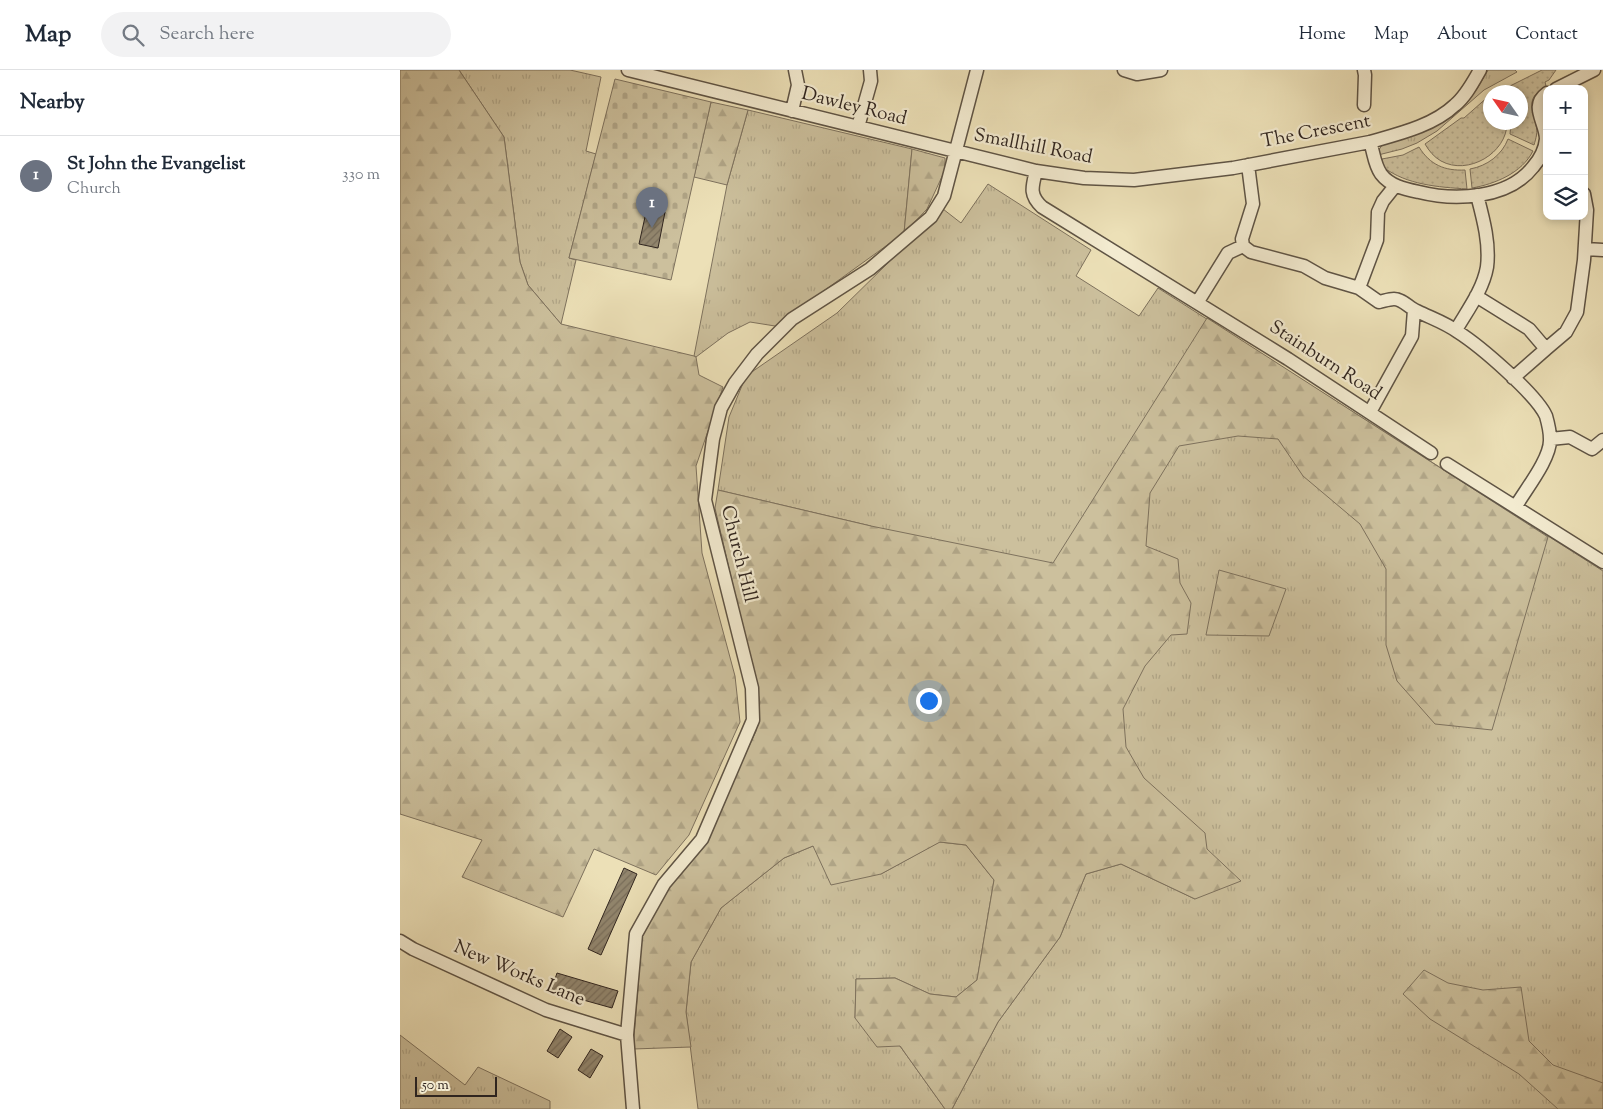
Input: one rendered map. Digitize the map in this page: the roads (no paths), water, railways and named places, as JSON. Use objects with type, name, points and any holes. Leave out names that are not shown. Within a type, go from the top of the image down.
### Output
[{"type":"street","name":"Dawley Road","points":[[628,70],[955,151]]},
{"type":"street","points":[[792,111],[798,85],[795,70]]},
{"type":"street","points":[[858,127],[871,81],[870,70]]},
{"type":"street","name":"Church Hill","points":[[633,1109],[627,1036],[636,934],[664,884],[702,839],[753,720],[752,688],[706,500],[714,438],[721,408],[735,383],[757,354],[792,319],[870,269],[931,217],[944,196],[977,70]]},
{"type":"street","points":[[1124,70],[1137,74],[1161,70]]},
{"type":"street","points":[[1364,70],[1366,75],[1364,105]]},
{"type":"street","name":"The Crescent","points":[[1134,180],[1248,165],[1370,142],[1414,128],[1455,106],[1480,70]]},
{"type":"street","points":[[1564,85],[1594,70]]},
{"type":"street","points":[[1543,96],[1539,104],[1539,111],[1543,126]]},
{"type":"street","points":[[1370,142],[1375,162],[1382,175],[1396,186],[1439,196],[1470,196],[1501,188],[1521,179],[1543,155]]},
{"type":"street","name":"Smallhill Road","points":[[955,151],[1036,171],[1084,178],[1134,180]]},
{"type":"street","points":[[1248,165],[1253,204],[1242,239],[1243,246],[1251,252],[1304,266],[1325,278],[1359,288],[1379,302],[1394,299],[1403,301],[1414,310],[1456,330],[1472,341],[1513,378],[1537,404],[1545,416],[1550,447],[1516,506]]},
{"type":"street","name":"Stainburn Road","points":[[1036,171],[1032,187],[1033,199],[1042,208],[1288,359],[1431,453]]},
{"type":"street","points":[[1359,288],[1377,240],[1378,212],[1383,201],[1396,186]]},
{"type":"street","points":[[1456,330],[1476,296],[1486,269],[1488,256],[1485,224],[1477,195]]},
{"type":"street","points":[[1513,378],[1566,332],[1577,312],[1586,220]]},
{"type":"street","points":[[1197,303],[1228,253],[1243,246]]},
{"type":"street","points":[[1585,249],[1603,250]]},
{"type":"street","points":[[1476,296],[1529,329],[1546,349]]},
{"type":"street","points":[[1370,412],[1412,336],[1414,310]]},
{"type":"street","points":[[1550,439],[1570,437],[1592,449],[1603,440]]},
{"type":"street","points":[[1447,464],[1603,562]]},
{"type":"street","name":"New Works Lane","points":[[400,941],[413,949],[546,1010],[627,1036]]},
{"type":"place","name":"St John the Evangelist","points":[[652,228]]}]
